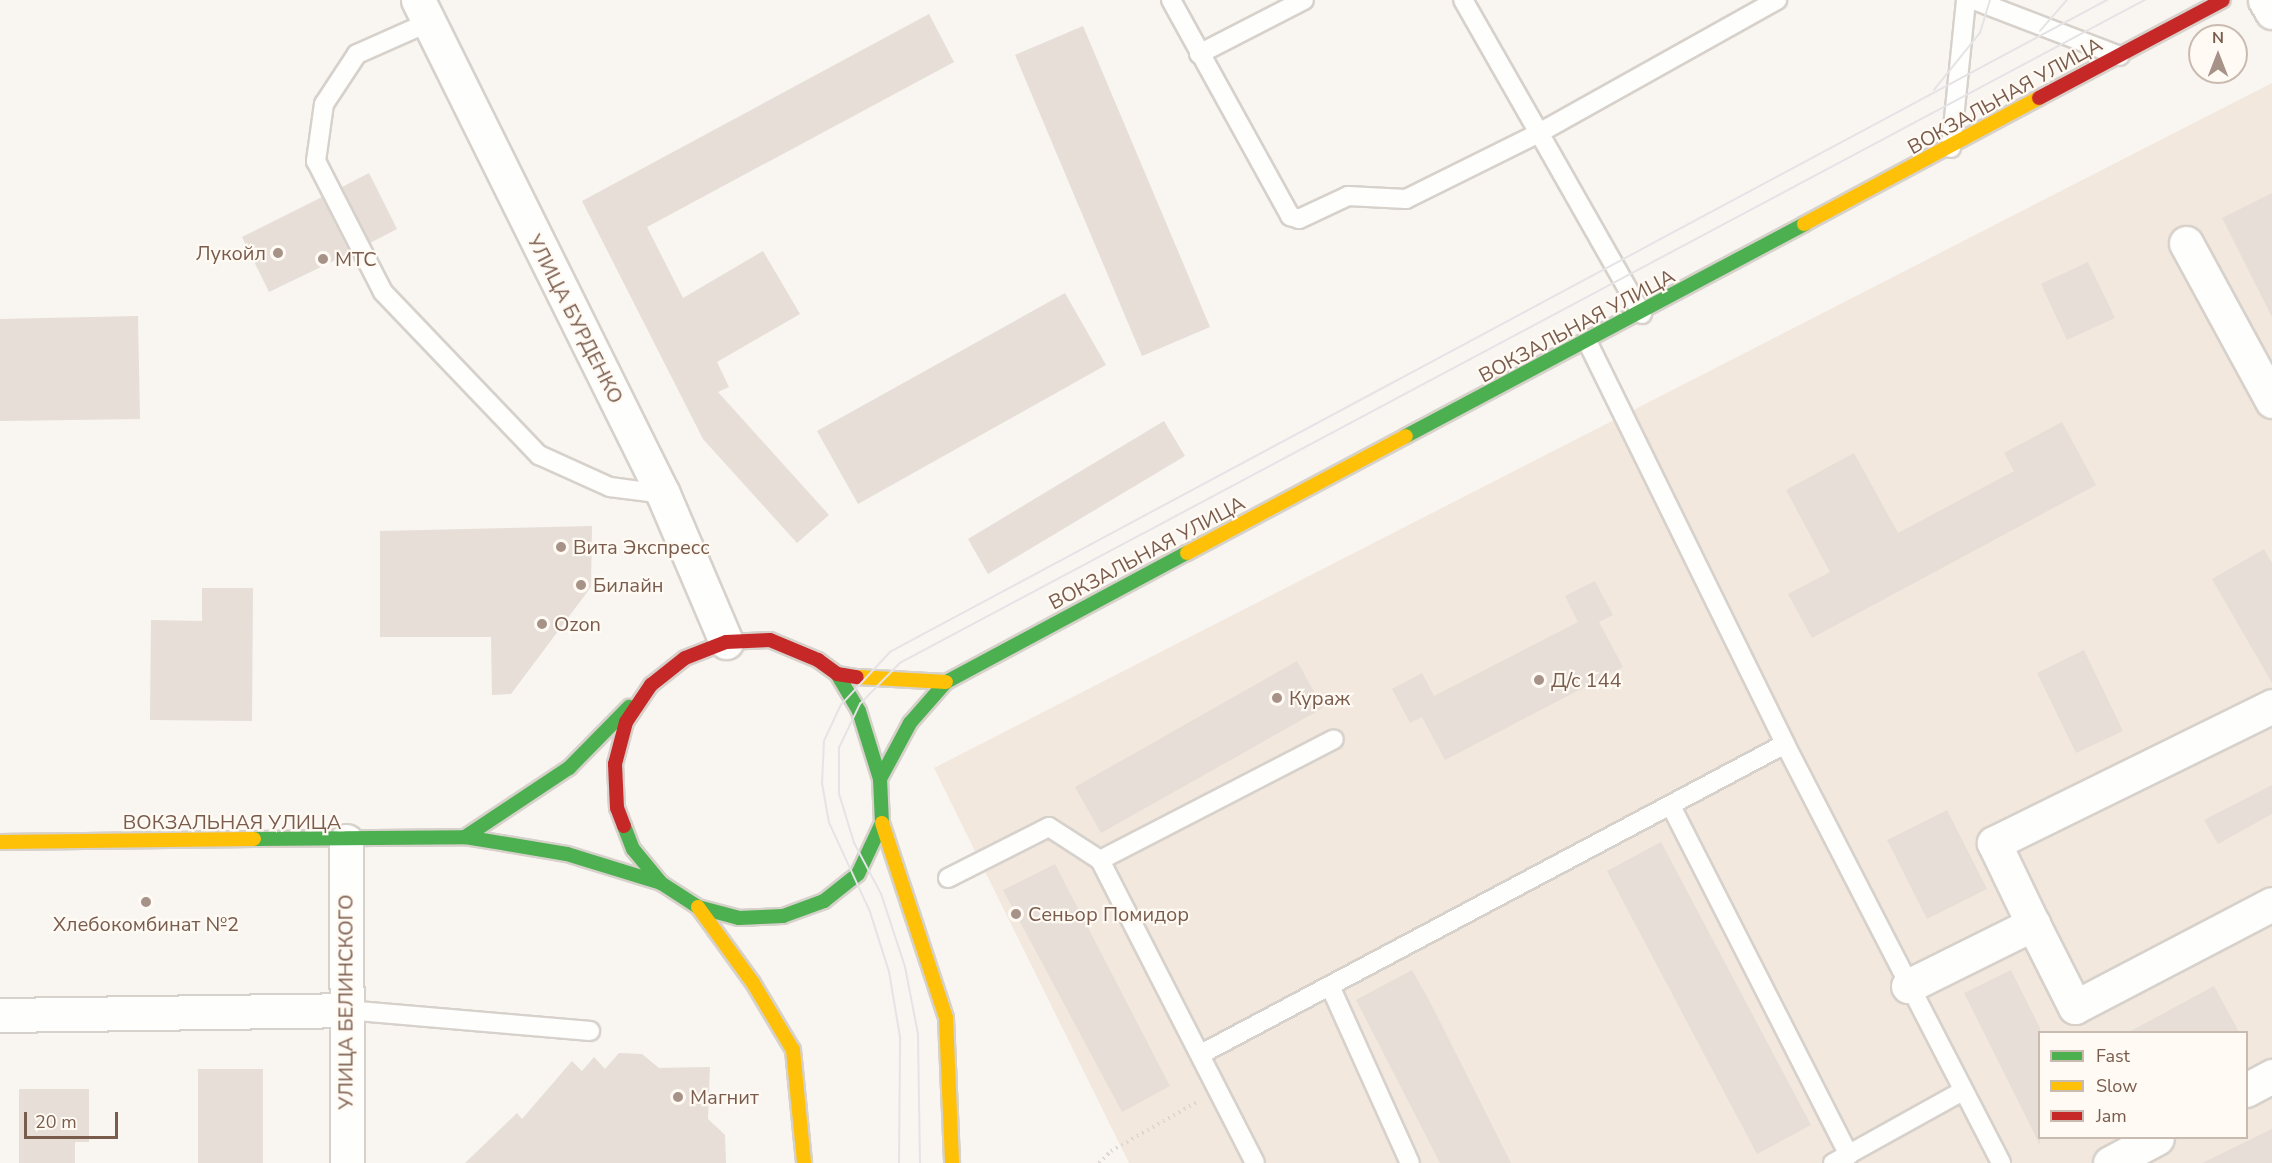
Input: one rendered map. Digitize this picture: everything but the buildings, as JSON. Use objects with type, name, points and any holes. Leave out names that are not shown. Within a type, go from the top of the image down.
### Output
[{"type":"main road","name":"ВОКЗАЛЬНАЯ УЛИЦА","points":[[880,779],[910,723],[946,682],[1588,343],[2223,0]]},
{"type":"main road","points":[[465,837],[569,768],[651,685],[685,658],[726,642],[770,640],[818,660],[837,675],[859,711],[880,779],[882,823],[945,1018],[952,1163]]},
{"type":"main road","name":"ВОКЗАЛЬНАЯ УЛИЦА","points":[[837,675],[888,682],[946,682]]},
{"type":"main road","points":[[651,685],[626,722],[615,764],[617,808],[633,849],[661,883],[698,907],[740,918],[783,916],[824,901],[858,874],[882,823]]},
{"type":"main road","name":"ВОКЗАЛЬНАЯ УЛИЦА","points":[[0,842],[346,841],[465,837],[567,854],[661,883]]},
{"type":"main road","points":[[698,907],[753,983],[793,1050],[804,1163]]},
{"type":"street","points":[[2265,0],[2272,12]]},
{"type":"street","name":"УЛИЦА БУРДЕНКО","points":[[422,11],[663,494],[726,642]]},
{"type":"street","points":[[2186,243],[2272,401]]},
{"type":"street","points":[[2272,706],[1994,843],[2075,1007],[2272,904]]},
{"type":"street","name":"УЛИЦА БЕЛИНСКОГО","points":[[346,841],[347,1163]]},
{"type":"street","points":[[1908,986],[2033,924]]},
{"type":"street","points":[[0,1015],[346,1010]]},
{"type":"street","points":[[2248,1089],[2272,1076]]},
{"type":"street","points":[[2110,1163],[2153,1139]]},
{"type":"lane","points":[[1171,0],[1290,216],[1299,219],[1348,196],[1406,199],[1539,133],[1758,5],[1777,0]]},
{"type":"lane","points":[[1199,54],[1304,0]]},
{"type":"lane","points":[[1463,0],[1642,314]]},
{"type":"lane","points":[[1951,147],[1966,0]]},
{"type":"lane","points":[[1974,0],[2120,56]]},
{"type":"lane","points":[[422,11],[357,54],[324,104],[316,161],[383,292],[539,455],[610,487],[663,494]]},
{"type":"lane","points":[[1588,343],[1785,744],[1961,1092],[2001,1163]]},
{"type":"lane","points":[[1100,860],[1334,739]]},
{"type":"lane","points":[[1201,1054],[1785,744]]},
{"type":"lane","points":[[1671,806],[1841,1159],[1961,1092]]},
{"type":"lane","points":[[948,878],[1049,827],[1100,860],[1255,1163]]},
{"type":"lane","points":[[1330,986],[1410,1163]]},
{"type":"lane","points":[[346,1010],[590,1030]]},
{"type":"path","points":[[1099,1163],[1111,1151],[1217,1090]]},
{"type":"shaded area","points":[[2272,83],[2272,1163],[1129,1163],[934,768]]},
{"type":"tram line","points":[[1934,90],[1980,33],[1990,0]]},
{"type":"tram line","points":[[2040,31],[2067,0]]},
{"type":"tram line","points":[[899,1163],[900,1037],[889,972],[870,912],[829,823],[822,785],[824,741],[841,705],[890,652],[2107,0]]},
{"type":"tram line","points":[[920,1163],[918,1034],[905,967],[881,894],[854,843],[839,794],[839,748],[860,704],[900,663],[2145,0]]},
{"type":"traffic: fast","points":[[1406,436],[1804,224]]},
{"type":"traffic: fast","points":[[880,779],[910,723],[946,682],[1187,553]]},
{"type":"traffic: fast","points":[[624,826],[633,849],[661,883],[698,907],[739,918],[783,916],[824,901],[858,874],[882,823],[880,779],[859,711],[837,674]]},
{"type":"traffic: fast","points":[[465,837],[569,768],[629,707]]},
{"type":"traffic: fast","points":[[254,839],[465,837],[567,854],[661,883]]},
{"type":"traffic: slow","points":[[1804,224],[2039,98]]},
{"type":"traffic: slow","points":[[1187,553],[1406,436]]},
{"type":"traffic: slow","points":[[857,677],[946,682]]},
{"type":"traffic: slow","points":[[882,823],[946,1018],[952,1163]]},
{"type":"traffic: slow","points":[[0,842],[254,839]]},
{"type":"traffic: slow","points":[[698,907],[753,983],[793,1050],[804,1163]]},
{"type":"traffic: jam","points":[[2039,98],[2223,0]]},
{"type":"traffic: jam","points":[[624,826],[617,808],[615,764],[626,722],[651,685],[685,658],[726,642],[770,640],[818,660],[837,674],[857,677]]},
{"type":"place","name":"Лукойл","points":[[278,253]]},
{"type":"place","name":"МТС","points":[[323,259]]},
{"type":"place","name":"Вита Экспресс","points":[[561,547]]},
{"type":"place","name":"Билайн","points":[[581,585]]},
{"type":"place","name":"Ozon","points":[[542,624]]},
{"type":"place","name":"Д/с 144","points":[[1539,680]]},
{"type":"place","name":"Кураж","points":[[1277,698]]},
{"type":"place","name":"Хлебокомбинат №2","points":[[146,902]]},
{"type":"place","name":"Сеньор Помидор","points":[[1016,914]]},
{"type":"place","name":"Магнит","points":[[678,1097]]}]
